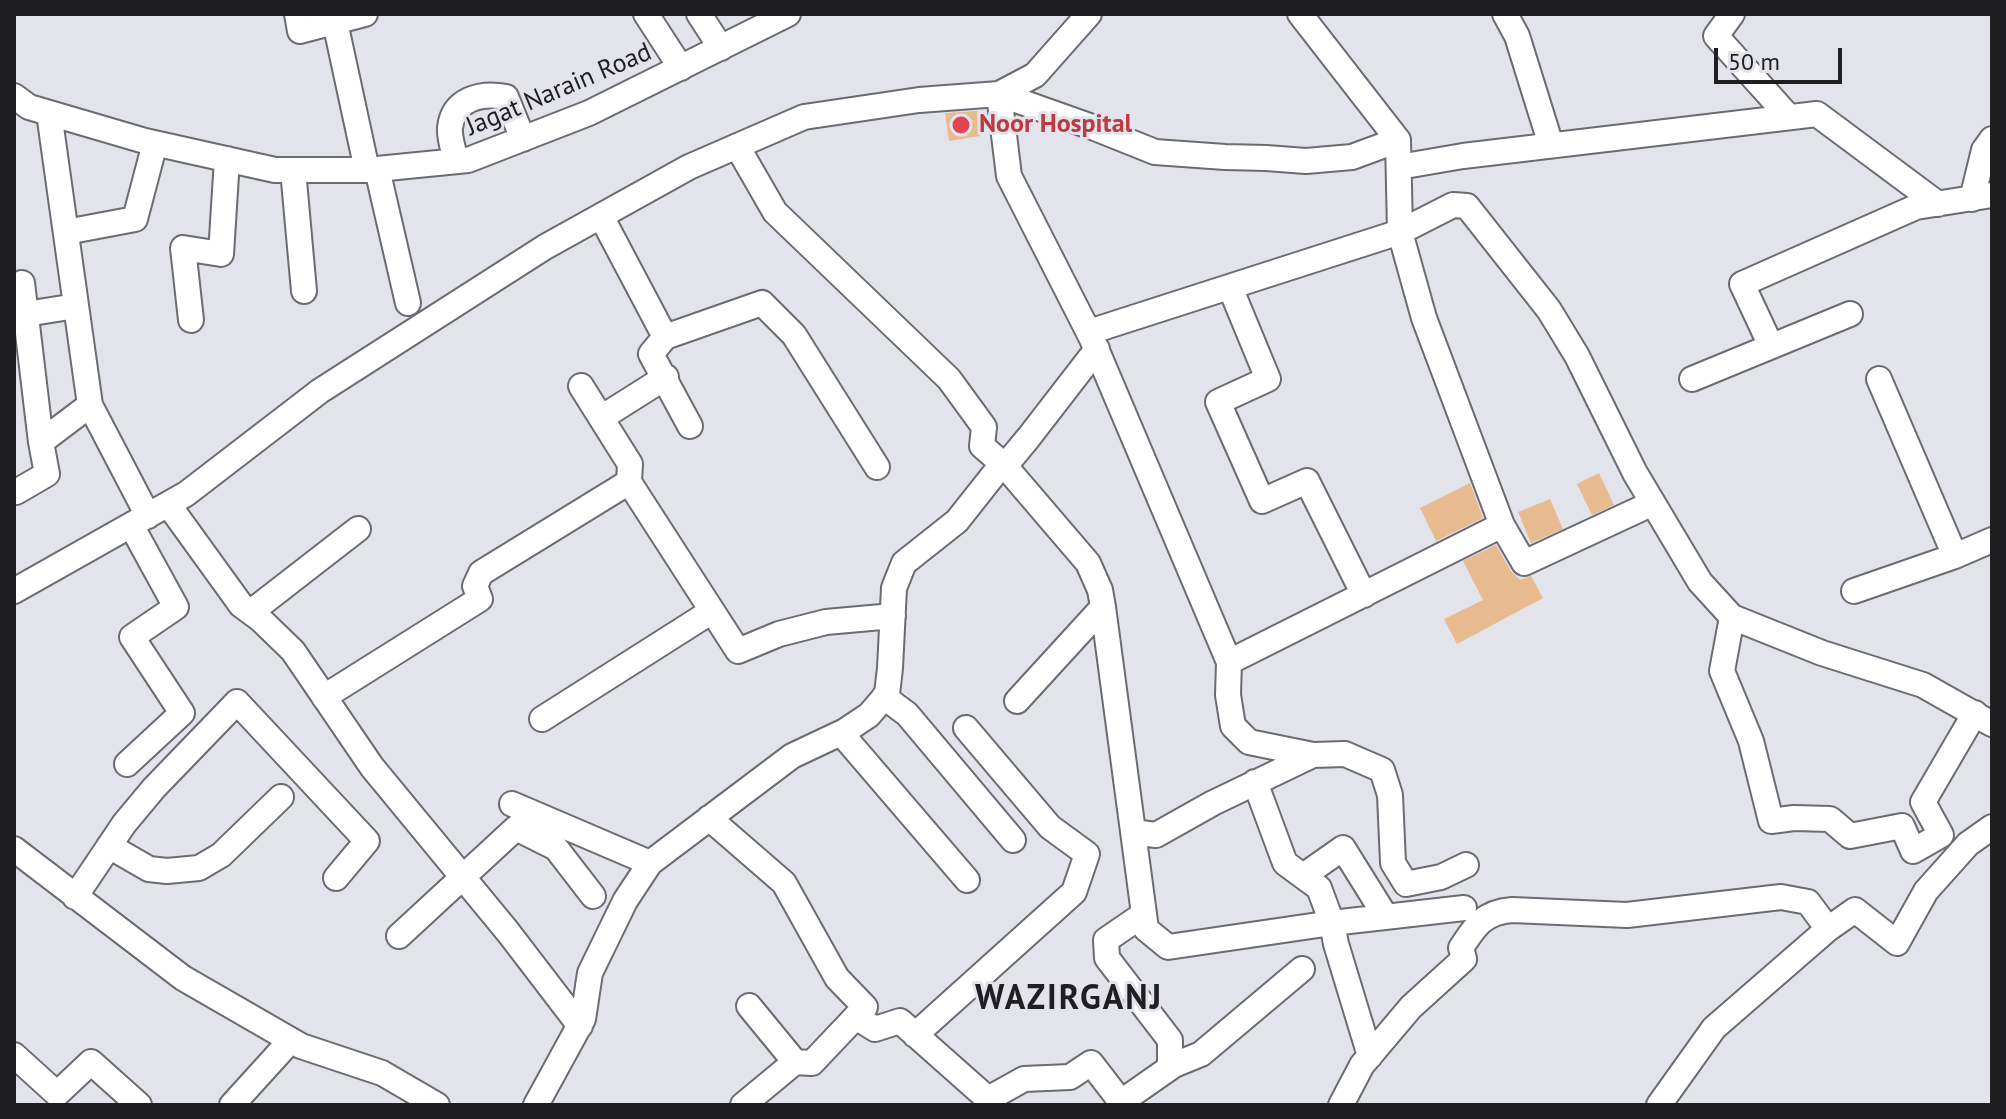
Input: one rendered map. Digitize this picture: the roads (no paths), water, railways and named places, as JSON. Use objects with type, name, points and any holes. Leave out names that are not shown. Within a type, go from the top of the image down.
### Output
[{"type":"street","points":[[297,14],[300,31],[365,14]]},
{"type":"street","points":[[646,14],[681,68]]},
{"type":"street","points":[[699,14],[721,48]]},
{"type":"street","name":"Jagat Narain Road","points":[[27,105],[155,143],[275,170],[372,169],[468,160],[589,113],[788,14]]},
{"type":"street","points":[[14,591],[186,494],[320,391],[545,247],[689,167],[804,117],[919,100],[999,94],[1035,75],[1089,14]]},
{"type":"street","points":[[1300,14],[1398,140],[1400,232],[1424,318],[1502,525],[1524,563],[1653,503]]},
{"type":"street","points":[[1505,14],[1517,36],[1551,145]]},
{"type":"street","points":[[1732,14],[1716,36],[1789,117]]},
{"type":"street","points":[[335,22],[408,303]]},
{"type":"street","points":[[456,161],[450,130],[455,110],[468,99],[490,94],[506,97],[523,139]]},
{"type":"street","points":[[999,94],[1155,152],[1306,161],[1352,157],[1398,140]]},
{"type":"street","points":[[999,94],[1009,176],[1093,341],[1229,662],[1228,695],[1233,726],[1249,742],[1313,755],[1345,754],[1382,770],[1390,795],[1393,863],[1406,884],[1441,877],[1466,865]]},
{"type":"street","points":[[27,105],[66,232],[90,405],[149,515],[176,607],[132,637],[182,713],[127,764]]},
{"type":"street","points":[[1399,167],[1463,156],[1817,114],[1938,204]]},
{"type":"street","points":[[1771,346],[1742,284],[1916,207],[1982,197],[1984,150],[1992,139]]},
{"type":"street","points":[[66,232],[135,219],[155,143]]},
{"type":"street","points":[[737,146],[775,212],[949,379],[984,427],[982,446],[1005,466],[1088,563],[1100,590],[1103,607],[1146,929],[1168,947],[1464,908]]},
{"type":"street","points":[[191,320],[183,248],[221,254],[227,159]]},
{"type":"street","points":[[293,170],[304,291]]},
{"type":"street","points":[[536,1105],[583,1019],[590,973],[625,901],[650,863],[792,756],[841,733],[869,715],[887,694],[894,588],[904,563],[957,521],[995,473],[1005,466],[1029,437],[1093,341],[1230,287],[1400,232],[1453,205],[1467,206],[1549,310],[1577,356],[1635,473],[1700,582],[1732,617],[1822,653],[1923,685],[1983,718],[1923,802],[1941,835],[1958,855]]},
{"type":"street","points":[[601,216],[665,337]]},
{"type":"street","points":[[16,492],[47,474],[22,283]]},
{"type":"street","points":[[1230,287],[1268,379],[1218,402],[1262,501],[1307,481],[1364,595]]},
{"type":"street","points":[[690,426],[651,354],[665,337],[762,303],[794,335],[877,467]]},
{"type":"street","points":[[26,314],[76,306]]},
{"type":"street","points":[[1692,379],[1850,314]]},
{"type":"street","points":[[601,418],[666,377]]},
{"type":"street","points":[[1879,379],[1955,556]]},
{"type":"street","points":[[581,386],[630,464],[629,482],[738,651],[779,634],[826,622],[893,616]]},
{"type":"street","points":[[41,442],[90,405]]},
{"type":"street","points":[[324,697],[480,599],[475,586],[481,573],[629,482]]},
{"type":"street","points":[[149,515],[293,651],[372,767],[508,932],[580,1026]]},
{"type":"street","points":[[1229,662],[1502,525]]},
{"type":"street","points":[[251,612],[358,529]]},
{"type":"street","points":[[1854,591],[1992,540]]},
{"type":"street","points":[[1017,701],[1103,607]]},
{"type":"street","points":[[542,719],[712,611]]},
{"type":"street","points":[[1732,617],[1722,671],[1751,741],[1771,821],[1830,819],[1850,836],[1902,826],[1913,851],[1941,835]]},
{"type":"street","points":[[884,697],[907,714],[1013,840]]},
{"type":"street","points":[[75,897],[124,824],[154,788],[237,702],[367,841],[336,878]]},
{"type":"street","points":[[915,1035],[1074,892],[1087,854],[1050,827],[966,728]]},
{"type":"street","points":[[841,733],[967,880]]},
{"type":"street","points":[[1133,832],[1156,835],[1213,803],[1313,755]]},
{"type":"street","points":[[1255,782],[1285,863],[1319,888],[1370,1056]]},
{"type":"street","points":[[109,846],[149,869],[199,868],[221,855],[281,797]]},
{"type":"street","points":[[512,804],[650,863]]},
{"type":"street","points":[[709,818],[784,883],[837,978],[865,1007],[812,1063],[795,1062],[743,1105]]},
{"type":"street","points":[[1659,1105],[1714,1028],[1828,929],[1855,910],[1897,943],[1926,891],[1968,844],[1992,827]]},
{"type":"street","points":[[399,936],[516,828],[556,848],[593,896]]},
{"type":"street","points":[[1303,876],[1343,848],[1386,917]]},
{"type":"street","points":[[14,849],[183,978],[301,1046],[382,1073],[437,1105]]},
{"type":"street","points":[[1358,875],[1393,863]]},
{"type":"street","points":[[1341,1105],[1362,1065],[1411,1007],[1464,959],[1461,948],[1475,925],[1497,911],[1627,915],[1781,897],[1808,902],[1828,929]]},
{"type":"street","points":[[1144,914],[1106,940],[1107,958],[1170,1040],[1170,1067]]},
{"type":"street","points":[[856,1017],[875,1029],[900,1021],[988,1099],[1024,1079],[1070,1077],[1091,1063],[1113,1101],[1121,1102],[1170,1067],[1201,1054],[1302,969]]},
{"type":"street","points":[[749,1006],[795,1062]]},
{"type":"street","points":[[232,1105],[291,1040]]},
{"type":"street","points":[[14,1055],[57,1094],[91,1062],[139,1105]]},
{"type":"place","name":"Noor Hospital","points":[[961,125]]},
{"type":"district","name":"WAZIRGANJ","points":[[1069,999]]}]
